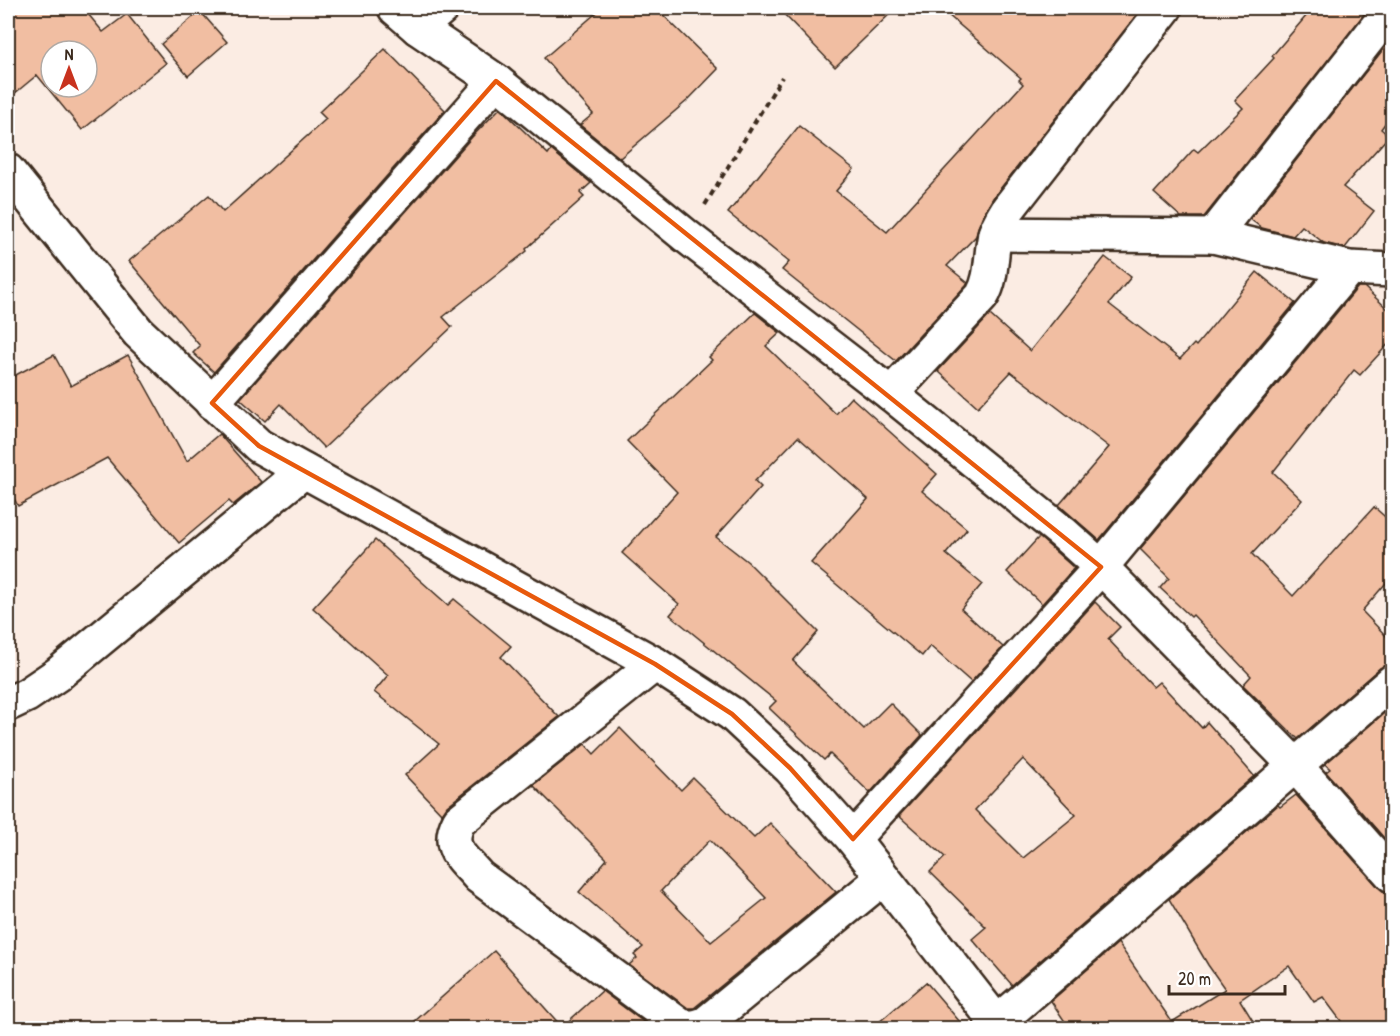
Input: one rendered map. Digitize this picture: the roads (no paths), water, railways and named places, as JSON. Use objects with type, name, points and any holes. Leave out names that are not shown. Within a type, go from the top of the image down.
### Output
[{"type":"street","points":[[891,394],[982,296],[990,276],[995,234],[1008,209],[1165,8]]},
{"type":"street","points":[[1214,236],[1392,8]]},
{"type":"street","points":[[418,14],[496,81],[686,236],[891,394],[1063,533],[1101,567],[1295,765],[1392,875]]},
{"type":"street","points":[[212,403],[496,81]]},
{"type":"street","points":[[8,171],[138,332],[258,446],[655,664],[732,714],[790,768],[853,839],[996,1027],[1392,682]]},
{"type":"street","points":[[995,234],[1214,236],[1349,268],[1392,270]]},
{"type":"street","points":[[853,839],[1101,567],[1349,268]]},
{"type":"street","points":[[8,704],[27,695],[58,674],[304,471]]},
{"type":"street","points":[[655,664],[459,821],[453,832],[454,848],[479,877],[681,1026],[689,1028],[705,1024],[883,878]]}]
